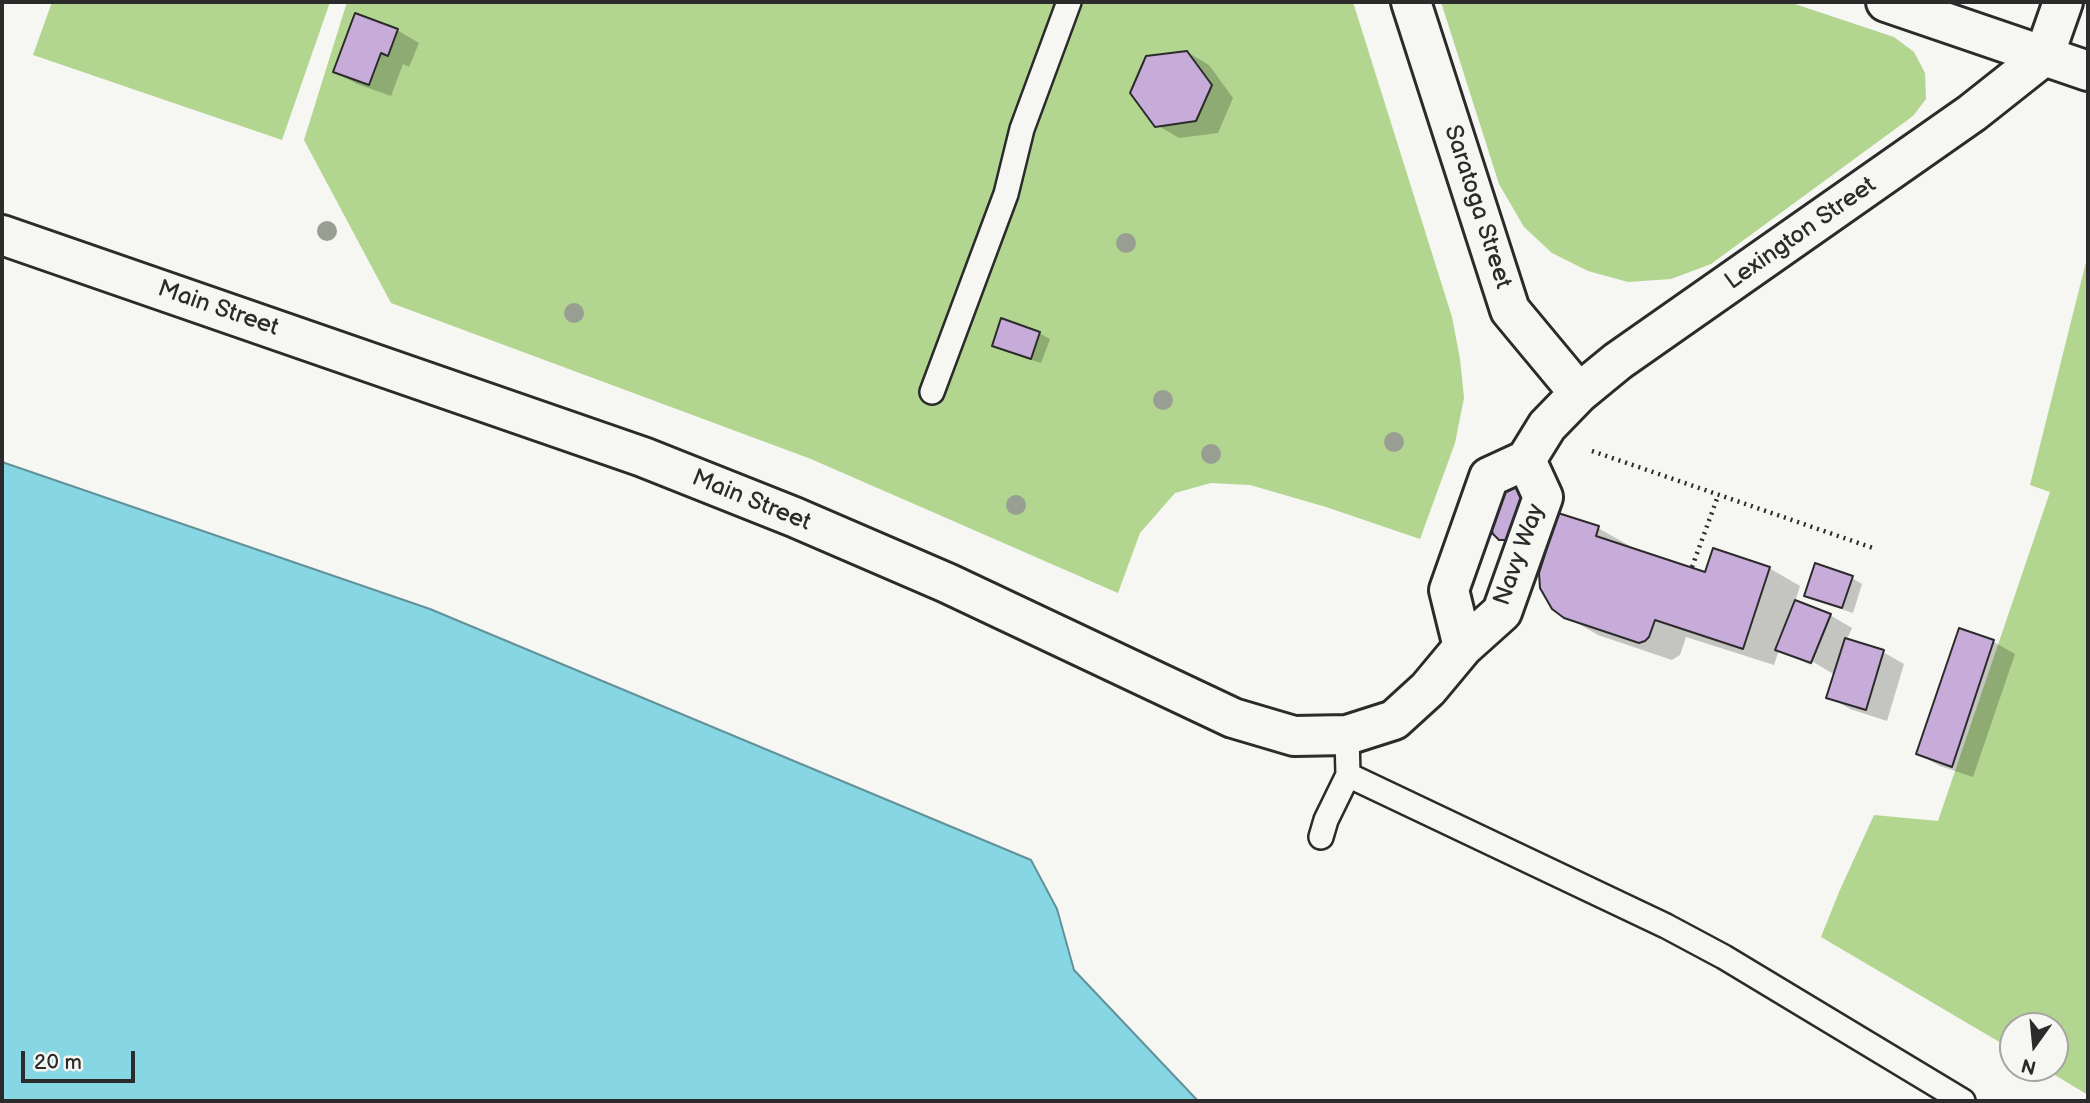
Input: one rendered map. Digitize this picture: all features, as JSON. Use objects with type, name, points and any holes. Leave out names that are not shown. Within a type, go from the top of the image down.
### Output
[{"type":"street","name":"Saratoga Street","points":[[1411,2],[1510,310],[1579,393]]},
{"type":"street","points":[[1886,2],[2088,71]]},
{"type":"street","points":[[2045,56],[2063,2]]},
{"type":"street","name":"Lexington Street","points":[[1526,460],[1547,426],[1579,393],[1618,362],[1972,113],[2045,56]]},
{"type":"street","name":"Main Street","points":[[2,235],[655,462],[794,517],[947,583],[1233,718],[1294,736],[1347,735],[1394,720],[1429,689],[1462,646]]},
{"type":"street","name":"Navy Way","points":[[1526,460],[1543,497],[1502,612],[1462,646],[1449,590],[1489,477],[1526,460]]},
{"type":"lane","points":[[932,393],[1006,194],[1022,129],[1069,2]]},
{"type":"lane","points":[[1321,837],[1326,820],[1348,775],[1347,735]]},
{"type":"lane","points":[[1348,775],[1665,926],[1724,957],[1963,1101]]},
{"type":"path","points":[[1592,452],[1873,548]]},
{"type":"path","points":[[1692,567],[1718,496]]},
{"type":"green space","points":[[52,2],[330,2],[282,140],[33,55]]},
{"type":"green space","points":[[347,2],[1353,2],[1452,317],[1460,359],[1464,398],[1455,443],[1420,539],[1250,485],[1211,483],[1175,493],[1140,533],[1118,593],[811,459],[391,303],[304,140]]},
{"type":"green space","points":[[1441,2],[1789,2],[1894,37],[1914,52],[1925,73],[1926,99],[1913,116],[1711,264],[1671,279],[1628,282],[1588,271],[1552,253],[1524,227],[1499,184]]},
{"type":"green space","points":[[2088,254],[2088,1095],[2066,1082],[2069,1082],[2069,1012],[1999,1012],[1999,1042],[1821,937],[1874,815],[1938,821],[2050,492],[2030,485]]},
{"type":"water","points":[[2,462],[430,609],[1031,860],[1057,909],[1074,970],[1198,1101],[2,1101]]},
{"type":"building","points":[[355,13],[398,29],[388,56],[381,53],[369,85],[333,72]]},
{"type":"building","points":[[1187,51],[1212,85],[1196,121],[1155,127],[1130,93],[1146,56]]},
{"type":"building","points":[[1001,318],[1040,332],[1031,359],[992,346]]},
{"type":"building","points":[[1524,483],[1527,498],[1509,540],[1499,540],[1491,527],[1506,486]]},
{"type":"building","points":[[1558,513],[1599,526],[1596,536],[1705,572],[1713,548],[1770,567],[1743,649],[1655,620],[1649,637],[1639,643],[1564,618],[1552,609],[1540,588],[1539,573]]},
{"type":"building","points":[[1815,563],[1853,576],[1842,608],[1804,596]]},
{"type":"building","points":[[1795,600],[1831,614],[1811,663],[1775,650]]},
{"type":"building","points":[[1959,628],[1994,640],[1952,767],[1916,754]]},
{"type":"building","points":[[1845,638],[1884,650],[1866,710],[1826,698]]}]
